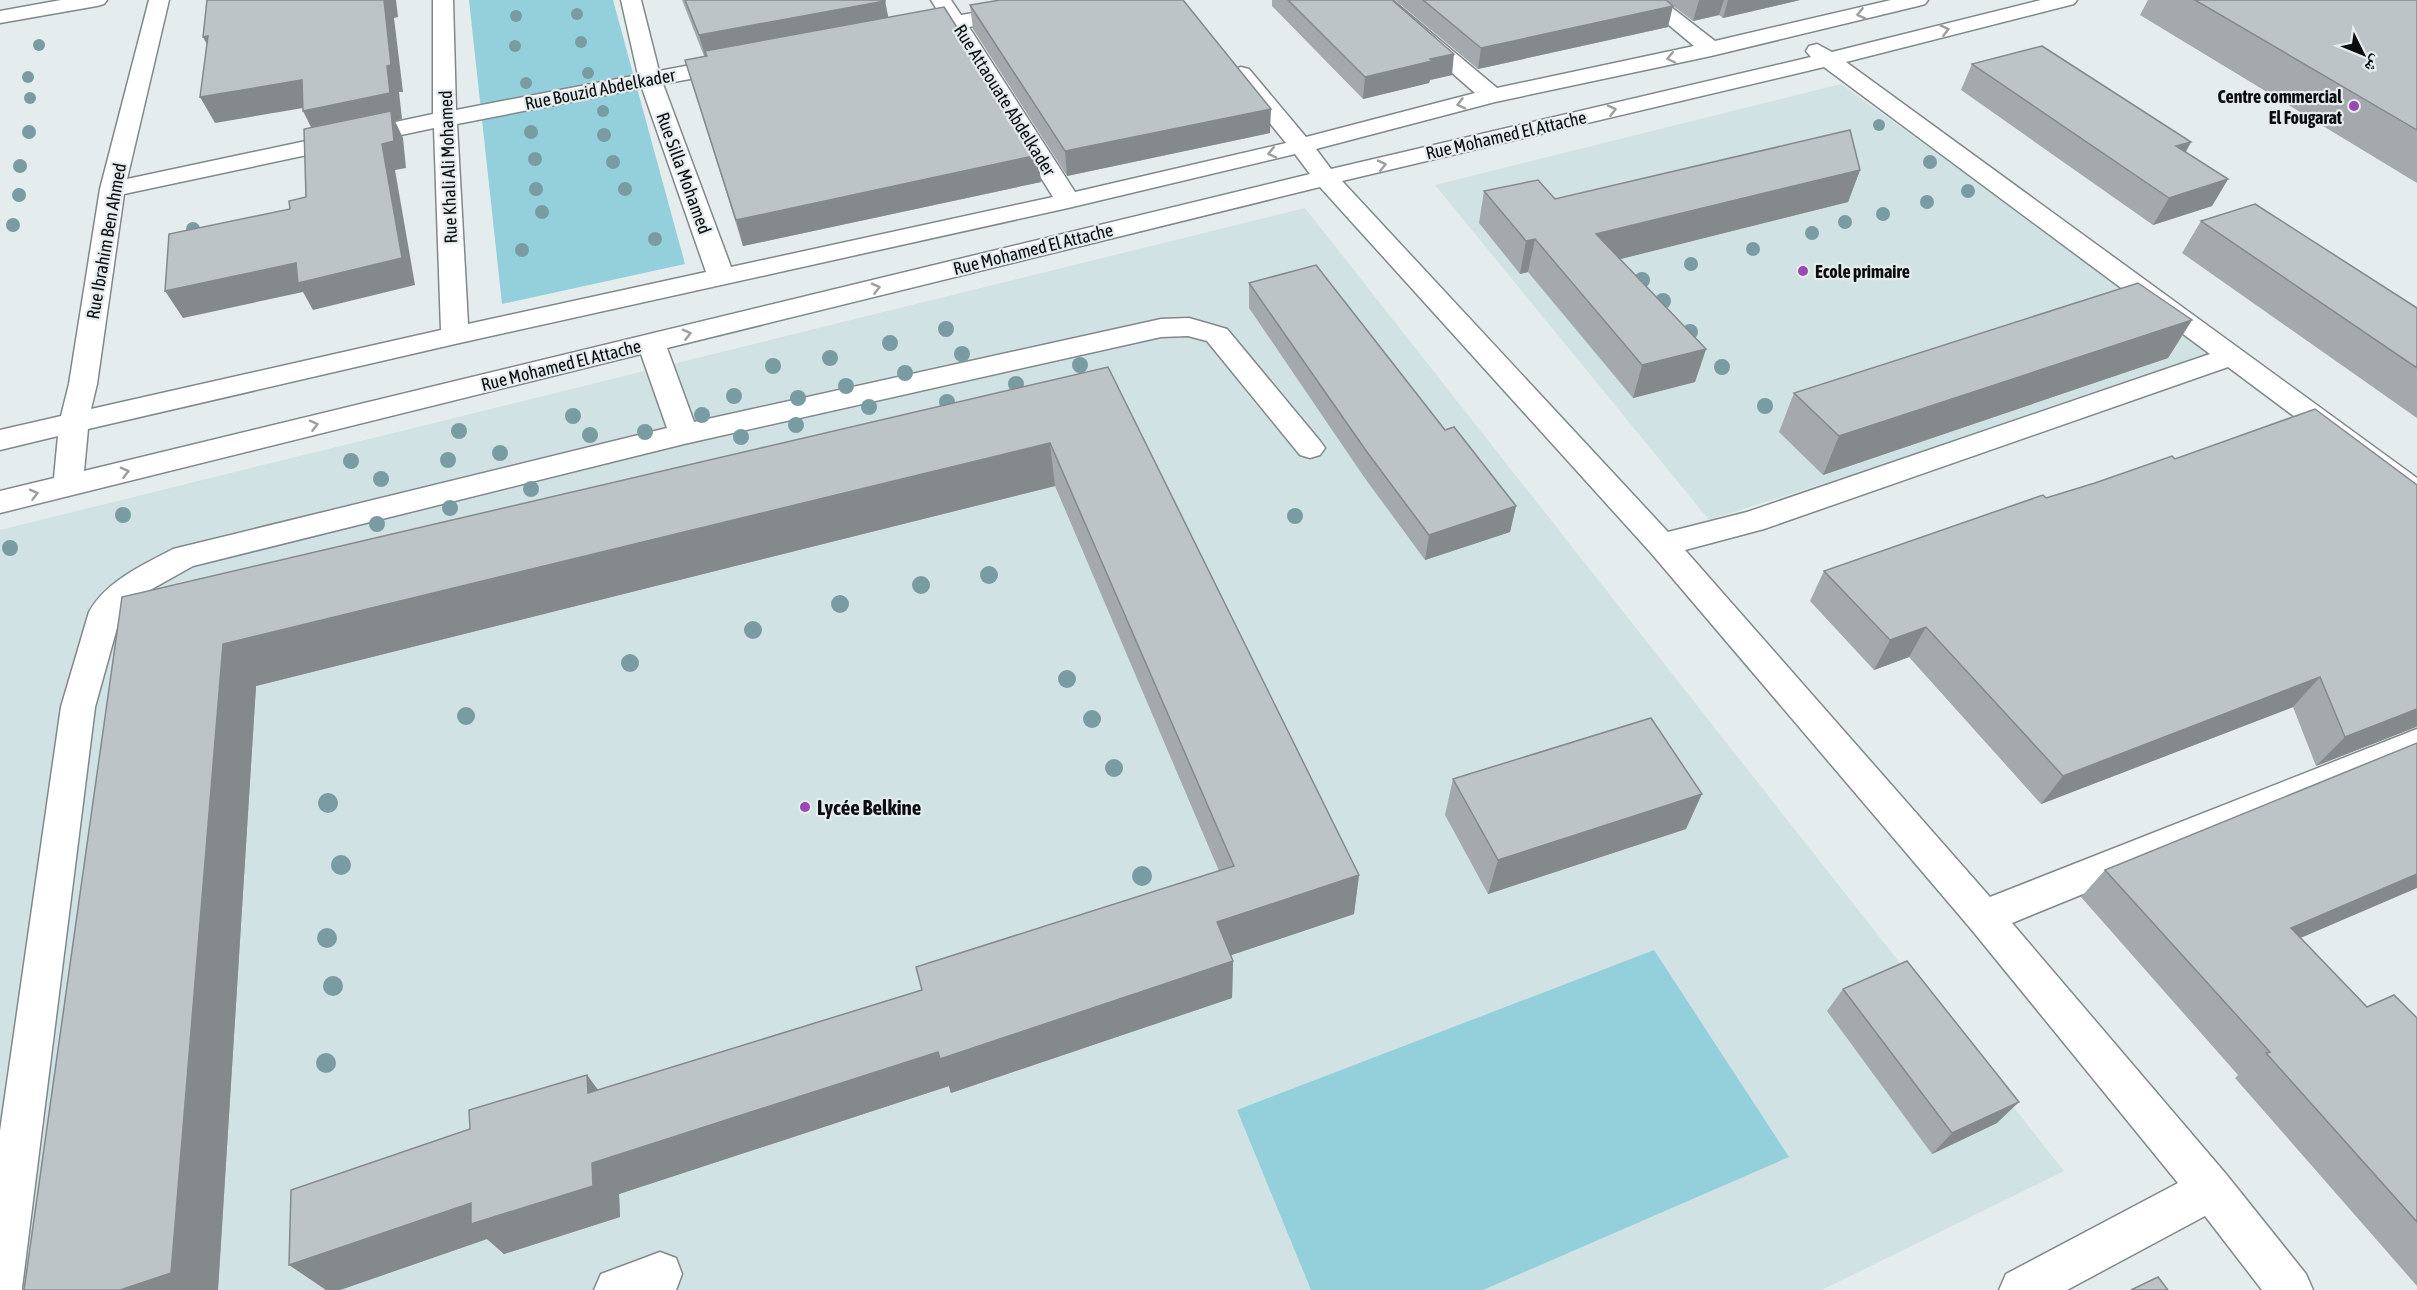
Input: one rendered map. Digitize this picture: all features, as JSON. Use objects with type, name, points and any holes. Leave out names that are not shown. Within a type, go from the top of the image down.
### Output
[{"type":"street","points":[[4,0],[0,17],[97,0]]},
{"type":"street","name":"Rue Ibrahim Ben Ahmed","points":[[68,485],[74,423],[83,384],[112,189],[159,0]]},
{"type":"street","name":"Rue Khali Ali Mohamed","points":[[443,0],[445,119],[454,334]]},
{"type":"street","name":"Rue Silla Mohamed","points":[[631,0],[650,79],[721,276]]},
{"type":"street","name":"Rue Attaouate Abdelkader","points":[[941,0],[957,21],[1068,201]]},
{"type":"street","points":[[886,35],[1089,0]]},
{"type":"street","points":[[1379,0],[1491,96]]},
{"type":"street","points":[[1649,0],[1711,50]]},
{"type":"street","name":"Rue Mohamed El Attache","points":[[0,440],[454,334],[1068,201],[1301,146],[1491,96],[1711,50],[1918,0]]},
{"type":"street","points":[[1993,0],[2018,12]]},
{"type":"street","name":"Rue Mohamed El Attache","points":[[0,502],[1324,178],[2067,0]]},
{"type":"street","points":[[1790,31],[2417,493]]},
{"type":"street","points":[[1225,55],[1301,146],[1324,178],[1662,545],[1984,917],[2211,1190],[2290,1290]]},
{"type":"street","name":"Rue Bouzid Abdelkader","points":[[112,189],[445,119],[756,59]]},
{"type":"street","points":[[0,1288],[78,707],[105,612],[132,586],[184,557],[684,434],[1161,328],[1189,327],[1217,335],[1310,448]]},
{"type":"street","points":[[651,343],[684,434]]},
{"type":"street","points":[[1662,545],[1753,521],[2230,357]]},
{"type":"street","points":[[1984,917],[2417,743]]},
{"type":"street","points":[[2022,1290],[2211,1190]]},
{"type":"street","points":[[617,1290],[660,1275]]},
{"type":"shaded area","points":[[469,0],[613,0],[685,264],[502,304]]},
{"type":"shaded area","name":"Ecole primaire","points":[[1841,84],[2220,357],[1709,520],[1435,185]]},
{"type":"shaded area","points":[[1305,208],[2064,1171],[1822,1290],[0,1290],[0,530]]},
{"type":"shaded area","points":[[1654,950],[1789,1157],[1483,1290],[1311,1290],[1237,1110]]},
{"type":"building","points":[[207,0],[384,0],[391,65],[387,66],[390,93],[303,111],[302,80],[200,97],[208,36],[203,37]]},
{"type":"building","points":[[685,0],[885,0],[885,1],[699,35]]},
{"type":"building","points":[[1000,0],[1183,0],[1271,109],[1065,151],[970,5]]},
{"type":"building","points":[[1288,0],[1392,0],[1454,54],[1365,77]]},
{"type":"building","points":[[1423,0],[1666,0],[1673,6],[1481,48]]},
{"type":"building","points":[[2195,0],[2417,0],[2417,130]]},
{"type":"building","points":[[944,7],[1038,155],[736,220],[685,60],[707,56],[705,51]]},
{"type":"building","points":[[2042,46],[2191,142],[2176,146],[2228,179],[2169,198],[1972,64]]},
{"type":"building","points":[[391,111],[394,141],[382,144],[402,258],[298,283],[296,263],[165,291],[169,234],[290,209],[289,201],[306,197],[304,129]]},
{"type":"building","points":[[1850,130],[1860,170],[1596,234],[1706,349],[1642,365],[1535,239],[1526,241],[1484,191],[1538,180],[1555,199]]},
{"type":"building","points":[[2255,204],[2417,308],[2417,368],[2201,221]]},
{"type":"building","points":[[1316,265],[1445,430],[1454,427],[1516,506],[1429,535],[1367,452],[1249,283]]},
{"type":"building","points":[[2138,283],[2192,320],[1839,436],[1794,393]]},
{"type":"building","points":[[1108,367],[1359,875],[1217,922],[1233,961],[940,1059],[938,1052],[592,1163],[593,1186],[471,1224],[471,1203],[289,1265],[291,1190],[470,1129],[469,1110],[587,1075],[588,1093],[922,990],[916,967],[1234,866],[1050,443],[223,644],[171,1273],[120,1290],[24,1290],[122,597]]},
{"type":"building","points":[[2315,409],[2417,485],[2417,709],[2345,737],[2320,677],[2063,776],[1926,627],[1890,640],[1824,571],[2043,495],[2046,498],[2172,456],[2175,459]]},
{"type":"building","points":[[1651,718],[1702,794],[1498,860],[1453,779]]},
{"type":"building","points":[[2417,743],[2417,874],[2291,928],[2367,1007],[2394,995],[2417,1018],[2417,1222],[2266,1053],[2270,1052],[2105,870]]},
{"type":"building","points":[[1907,961],[2019,1102],[1952,1133],[1843,989]]},
{"type":"building","points":[[2158,1277],[2168,1290],[2131,1290]]},
{"type":"place","name":"Centre commercial El Fougarat","points":[[2354,106]]},
{"type":"place","name":"Ecole primaire","points":[[1803,271]]},
{"type":"place","name":"Lycée Belkine","points":[[805,807]]}]
